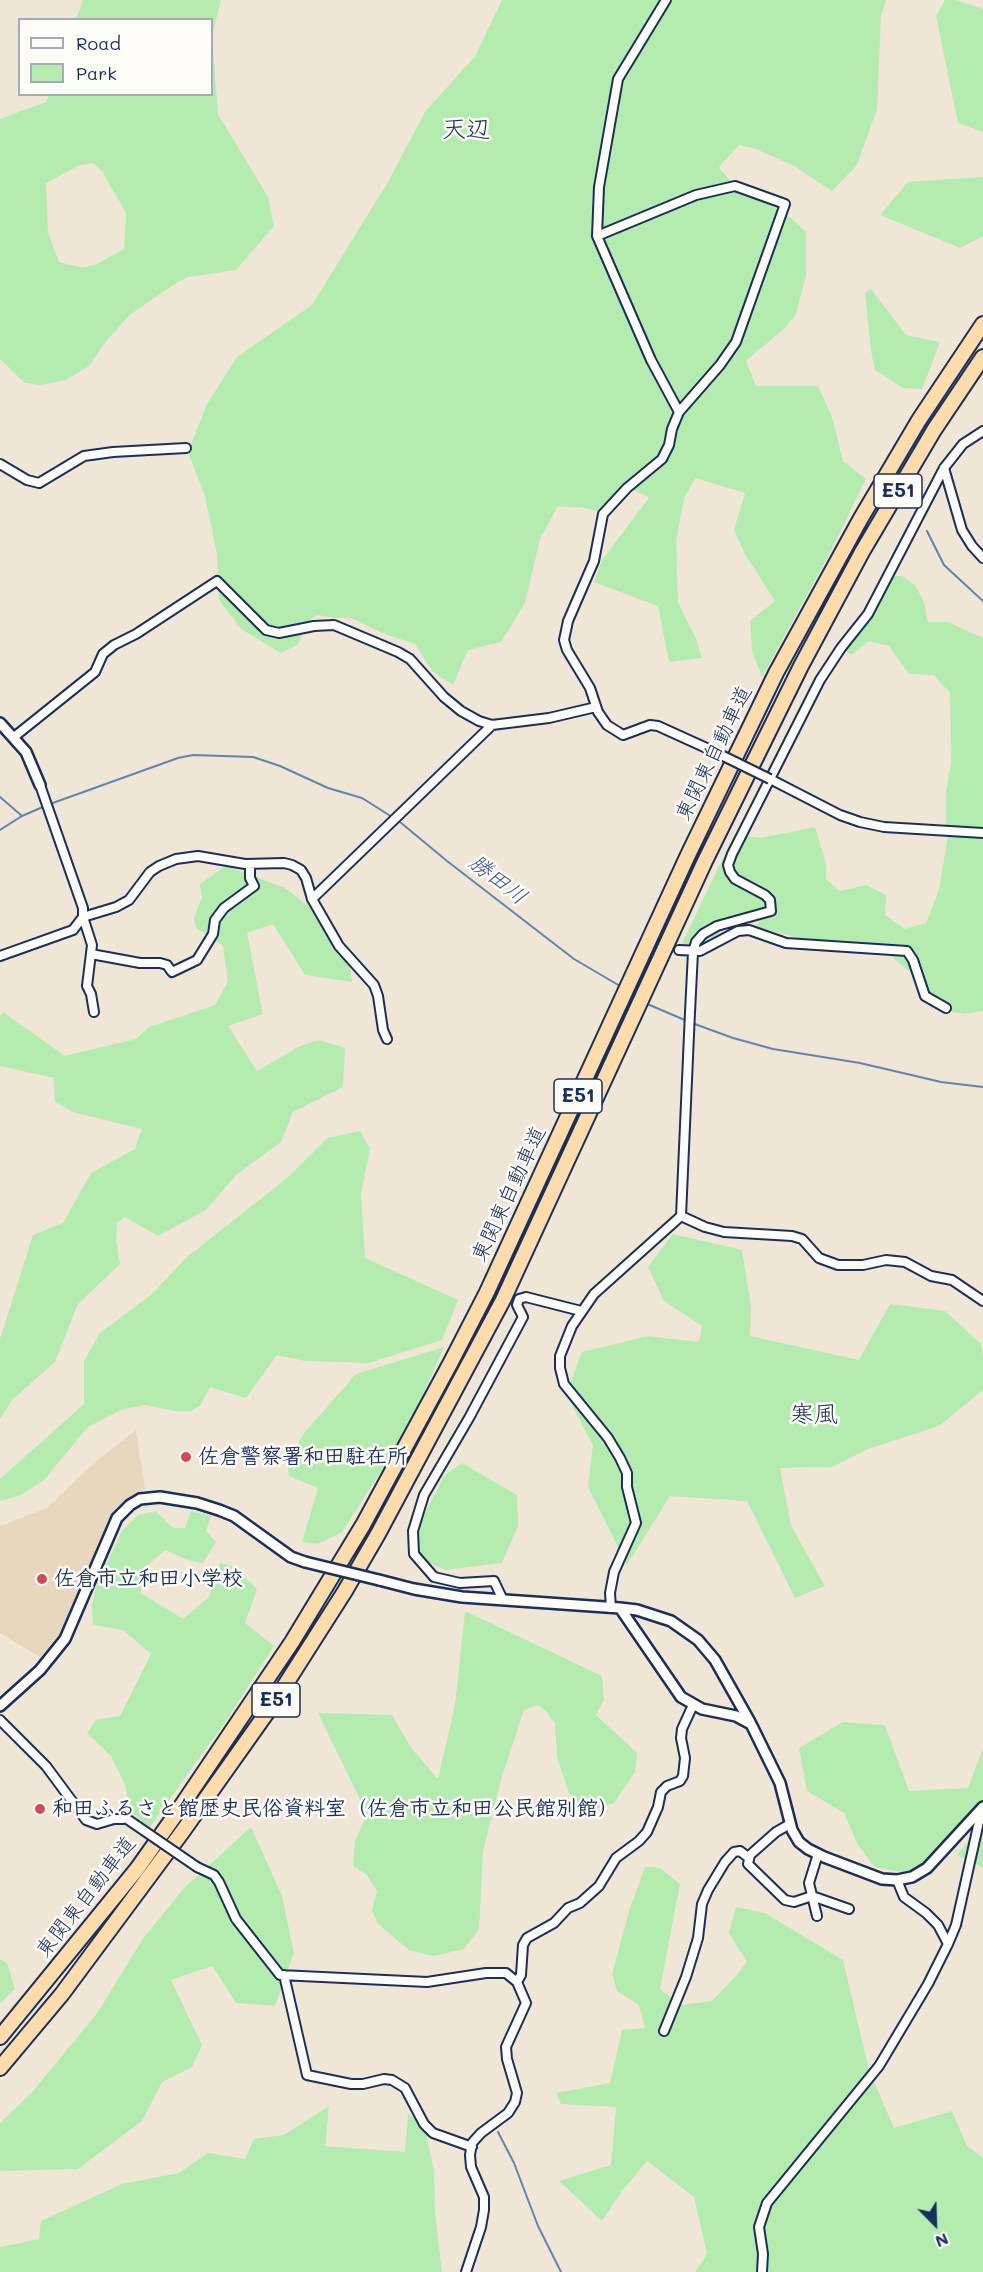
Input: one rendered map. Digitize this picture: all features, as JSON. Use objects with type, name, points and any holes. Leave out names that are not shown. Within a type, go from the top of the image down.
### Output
[{"type":"highway","name":"東関東自動車道","points":[[0,2037],[137,1869],[292,1642],[330,1582],[391,1475],[487,1292],[667,899],[776,672],[861,518],[919,420],[983,324]]},
{"type":"highway","name":"東関東自動車道","points":[[0,2068],[62,1994],[273,1704],[345,1591],[378,1534],[503,1300],[770,726],[862,552],[934,430],[983,357]]},
{"type":"street","points":[[666,0],[618,79],[599,187],[597,236],[651,360],[679,412]]},
{"type":"street","points":[[597,236],[696,195],[735,186],[785,204],[736,342],[679,412],[669,445],[662,459],[627,488],[603,514],[594,561],[568,621],[564,640],[567,650],[590,688],[596,707],[607,725],[623,735],[650,725],[658,726],[771,779],[840,815],[860,822],[884,827],[970,830],[983,833]]},
{"type":"street","points":[[751,1724],[736,1716],[693,1706],[681,1697],[616,1608],[610,1593],[614,1572],[636,1523],[627,1487],[627,1473],[608,1438],[564,1384],[560,1356],[581,1311],[594,1294],[681,1216],[693,952],[696,942],[703,934],[717,926],[771,911],[770,900],[765,895],[735,879],[730,872],[728,865],[732,854],[820,680],[841,648],[868,614],[944,468],[963,444],[983,431]]},
{"type":"street","points":[[0,464],[27,480],[39,483],[84,456],[186,448]]},
{"type":"street","points":[[944,468],[962,530],[983,558]]},
{"type":"street","points":[[14,736],[95,672],[103,654],[109,649],[217,581],[266,630],[279,633],[314,626],[334,626],[398,652],[410,659],[444,697],[461,711],[479,721],[492,725],[549,718],[596,707]]},
{"type":"street","points":[[0,723],[14,736],[33,764],[83,908],[83,917],[92,945],[87,986],[94,1012]]},
{"type":"street","points":[[312,899],[492,725]]},
{"type":"street","points":[[0,956],[74,930],[83,917],[116,908],[129,900],[150,872],[176,859],[198,856],[223,862],[292,865],[301,870],[306,878],[312,899],[339,946],[374,985],[387,1039]]},
{"type":"street","points":[[91,954],[140,963],[160,963],[167,965],[172,972],[197,960],[213,934],[215,921],[224,908],[254,886],[250,878],[250,864]]},
{"type":"street","points":[[680,950],[700,951],[738,932],[749,930],[786,943],[907,951],[913,960],[925,996],[946,1008]]},
{"type":"street","points":[[681,1216],[705,1227],[724,1232],[792,1236],[801,1239],[819,1258],[838,1265],[863,1265],[886,1260],[905,1262],[931,1276],[952,1280],[983,1301]]},
{"type":"street","points":[[503,1600],[494,1581],[460,1583],[434,1577],[414,1554],[413,1531],[424,1495],[469,1418],[522,1317],[517,1305],[519,1299],[526,1297],[581,1311]]},
{"type":"street","points":[[0,1706],[40,1670],[65,1639],[117,1518],[130,1504],[140,1499],[160,1497],[197,1503],[234,1516],[291,1557],[414,1589],[462,1597],[637,1610],[671,1621],[698,1640],[715,1660],[751,1724],[780,1783],[790,1824],[799,1842],[818,1854],[882,1879],[897,1880],[912,1877],[927,1868],[983,1807]]},
{"type":"street","points":[[517,1982],[521,1976],[523,1946],[527,1938],[554,1923],[568,1908],[580,1903],[599,1886],[616,1858],[647,1832],[658,1807],[661,1792],[667,1786],[680,1781],[683,1776],[685,1758],[681,1738],[682,1729],[693,1706]]},
{"type":"street","points":[[0,1720],[46,1766],[86,1820],[97,1824],[114,1819],[127,1819],[197,1867],[214,1875],[236,1919],[280,1975],[427,1982],[486,1973],[506,1973],[517,1982],[526,2003],[506,2047],[507,2059],[517,2093],[515,2102],[508,2113],[481,2133],[472,2143],[471,2167],[484,2197],[484,2210],[481,2227],[466,2272]]},
{"type":"street","points":[[762,2272],[763,2254],[759,2227],[767,2203],[879,2066],[928,1984],[948,1944],[956,1925],[983,1807]]},
{"type":"street","points":[[790,1824],[776,1832],[750,1855],[748,1864],[785,1900],[794,1902],[812,1896],[849,1909]]},
{"type":"street","points":[[664,2031],[686,1977],[698,1938],[702,1904],[708,1890],[724,1862],[734,1852],[740,1851],[749,1858]]},
{"type":"street","points":[[816,1916],[809,1883],[818,1854]]},
{"type":"street","points":[[897,1880],[904,1897],[938,1925],[948,1944]]},
{"type":"street","points":[[284,1975],[307,2075],[351,2084],[392,2080],[405,2088],[424,2124],[433,2133],[472,2147]]},
{"type":"shaded area","name":"佐倉市立和田小学校","points":[[136,1430],[145,1489],[115,1508],[60,1633],[40,1657],[0,1633],[0,1526],[47,1508],[94,1463]]},
{"type":"green space","points":[[83,0],[221,0],[213,32],[213,18],[76,18]]},
{"type":"green space","points":[[502,0],[886,0],[881,16],[877,109],[857,165],[832,191],[794,166],[756,149],[739,145],[719,167],[728,178],[791,218],[806,232],[806,275],[796,314],[785,328],[746,361],[756,386],[818,386],[832,417],[843,461],[866,479],[830,553],[762,677],[752,651],[750,621],[775,601],[745,554],[734,530],[745,493],[695,478],[684,499],[676,542],[678,602],[696,639],[702,658],[669,662],[658,606],[594,582],[602,560],[649,498],[632,489],[607,514],[585,508],[558,506],[540,539],[525,603],[501,642],[468,650],[453,685],[432,671],[415,644],[382,633],[351,618],[318,615],[310,620],[297,645],[281,653],[241,629],[219,600],[217,554],[205,496],[188,452],[207,404],[237,357],[312,305],[388,182],[425,112],[475,56]]},
{"type":"green space","points":[[945,0],[956,0],[983,9],[983,132],[958,123],[936,16]]},
{"type":"green space","points":[[213,49],[218,114],[268,197],[274,226],[236,270],[188,277],[178,282],[131,314],[107,340],[89,366],[66,380],[40,385],[25,383],[0,359],[0,119],[46,102],[49,96],[213,96]],"holes":[[[93,163],[102,171],[126,213],[124,249],[97,264],[83,268],[59,262],[48,232],[46,183],[80,165]]]},
{"type":"green space","points":[[983,177],[983,236],[960,248],[880,215],[908,182]]},
{"type":"green space","points":[[871,289],[906,335],[940,342],[922,389],[903,388],[875,370],[865,293]]},
{"type":"green space","points":[[890,576],[902,576],[915,585],[924,602],[928,622],[948,622],[983,638],[983,830],[946,825],[946,791],[951,763],[950,693],[934,675],[909,674],[889,646],[869,641],[851,655],[844,649],[867,621]]},
{"type":"green space","points":[[815,827],[826,864],[826,879],[840,891],[866,885],[886,895],[885,915],[905,929],[926,923],[939,890],[948,835],[974,836],[983,839],[983,1011],[965,1014],[947,1011],[927,996],[918,979],[891,956],[862,945],[819,943],[768,930],[753,930],[767,911],[727,923],[710,947],[698,950],[681,946],[734,835],[761,838]]},
{"type":"green space","points":[[226,866],[285,888],[322,917],[349,958],[352,982],[305,975],[273,924],[247,933],[263,1014],[228,1026],[257,1071],[300,1046],[319,1040],[345,1048],[343,1087],[293,1112],[281,1142],[236,1175],[206,1210],[158,1236],[125,1217],[117,1223],[116,1240],[120,1264],[78,1304],[55,1362],[12,1400],[0,1419],[0,1339],[33,1235],[63,1223],[91,1173],[135,1149],[142,1129],[73,1112],[55,1102],[54,1078],[0,1066],[0,1016],[3,1012],[65,1056],[136,1039],[149,1027],[215,1005],[228,981],[223,946],[196,928],[194,917],[202,898],[200,884]]},
{"type":"green space","points":[[360,1131],[370,1149],[361,1193],[365,1258],[458,1300],[442,1340],[369,1363],[305,1361],[277,1355],[246,1398],[210,1387],[200,1406],[190,1411],[175,1411],[145,1405],[121,1410],[88,1427],[44,1480],[21,1495],[0,1501],[0,1479],[84,1404],[84,1361],[100,1333],[152,1294],[187,1257],[287,1178],[328,1138]]},
{"type":"green space","points":[[673,1234],[742,1250],[751,1307],[750,1336],[859,1360],[890,1304],[945,1311],[981,1344],[983,1390],[939,1426],[868,1449],[832,1467],[780,1468],[791,1526],[825,1586],[795,1598],[747,1501],[670,1496],[627,1565],[588,1487],[593,1445],[566,1394],[582,1352],[648,1336],[699,1342],[702,1326],[664,1301],[648,1267]]},
{"type":"green space","points":[[444,1347],[407,1431],[342,1532],[318,1544],[302,1542],[318,1488],[289,1476],[287,1463],[305,1432],[356,1374]]},
{"type":"green space","points":[[462,1463],[517,1495],[518,1526],[502,1563],[446,1570],[409,1555],[419,1525],[444,1476]]},
{"type":"green space","points":[[156,1511],[173,1528],[185,1528],[191,1511],[211,1516],[206,1531],[216,1542],[203,1563],[188,1560],[165,1550],[140,1572],[141,1593],[183,1619],[209,1597],[220,1563],[232,1566],[257,1589],[245,1623],[274,1646],[228,1718],[149,1828],[130,1810],[125,1784],[111,1756],[87,1733],[97,1719],[120,1716],[151,1654],[123,1630],[93,1625],[92,1605],[96,1587],[122,1531],[138,1515]]},
{"type":"green space","points":[[465,1611],[602,1676],[604,1700],[596,1715],[637,1753],[635,1772],[614,1803],[583,1813],[574,1808],[557,1757],[555,1723],[538,1705],[524,1710],[502,1777],[483,1851],[479,1929],[464,1949],[434,1956],[409,1950],[378,1924],[372,1910],[377,1891],[366,1874],[353,1866],[355,1841],[367,1814],[318,1713],[392,1715],[412,1749],[438,1779],[455,1705]]},
{"type":"green space","points":[[843,1722],[885,1725],[909,1791],[968,1788],[983,1748],[983,1799],[918,1875],[875,1867],[858,1845],[844,1813],[807,1791],[799,1748]]},
{"type":"green space","points":[[983,1823],[983,1868],[957,1855]]},
{"type":"green space","points":[[251,1827],[282,1896],[294,1953],[275,2006],[236,2003],[212,1966],[171,1980],[202,2045],[192,2067],[162,2082],[142,2121],[78,2169],[0,2171],[0,2123],[33,2091],[98,2012],[142,1940],[184,1888]]},
{"type":"green space","points":[[645,1867],[660,1868],[680,1884],[660,1989],[681,2005],[712,2001],[747,1962],[729,1933],[736,1907],[765,1913],[843,1960],[869,2070],[894,2128],[952,2111],[967,2146],[983,2158],[983,2272],[695,2272],[707,2254],[694,2197],[647,2161],[622,2191],[602,2221],[559,2181],[611,2165],[616,2107],[561,2104],[556,2093],[610,2083],[622,2030],[645,2028],[639,2005],[617,1991],[612,1974],[630,1908]]},
{"type":"green space","points":[[0,1959],[7,1963],[15,1989],[0,2003]]},
{"type":"green space","points":[[329,2106],[325,2146],[405,2152],[408,2114],[424,2123],[434,2171],[435,2213],[442,2272],[0,2272],[0,2247],[39,2239],[41,2221],[122,2184],[179,2173],[208,2153],[245,2159],[254,2139],[284,2135]]},
{"type":"waterway","points":[[927,531],[944,565],[983,601]]},
{"type":"waterway","name":"勝田川","points":[[50,804],[178,758],[193,755],[253,757],[280,766],[328,788],[362,798],[400,822],[574,959],[620,986]]},
{"type":"waterway","points":[[0,797],[22,816]]},
{"type":"waterway","name":"勝田川","points":[[0,830],[22,816],[45,806]]},
{"type":"waterway","name":"勝田川","points":[[645,1003],[687,1021]]},
{"type":"waterway","name":"勝田川","points":[[692,1023],[773,1049],[860,1063],[941,1082],[983,1087]]},
{"type":"waterway","points":[[498,2132],[514,2163],[538,2226],[561,2272]]},
{"type":"place","name":"佐倉警察署和田駐在所","points":[[186,1457]]},
{"type":"place","name":"佐倉市立和田小学校","points":[[42,1579]]},
{"type":"place","name":"和田ふるさと館歴史民俗資料室（佐倉市立和田公民館別館）","points":[[40,1809]]},
{"type":"district","name":"天辺","points":[[466,130]]},
{"type":"district","name":"寒風","points":[[814,1415]]}]
